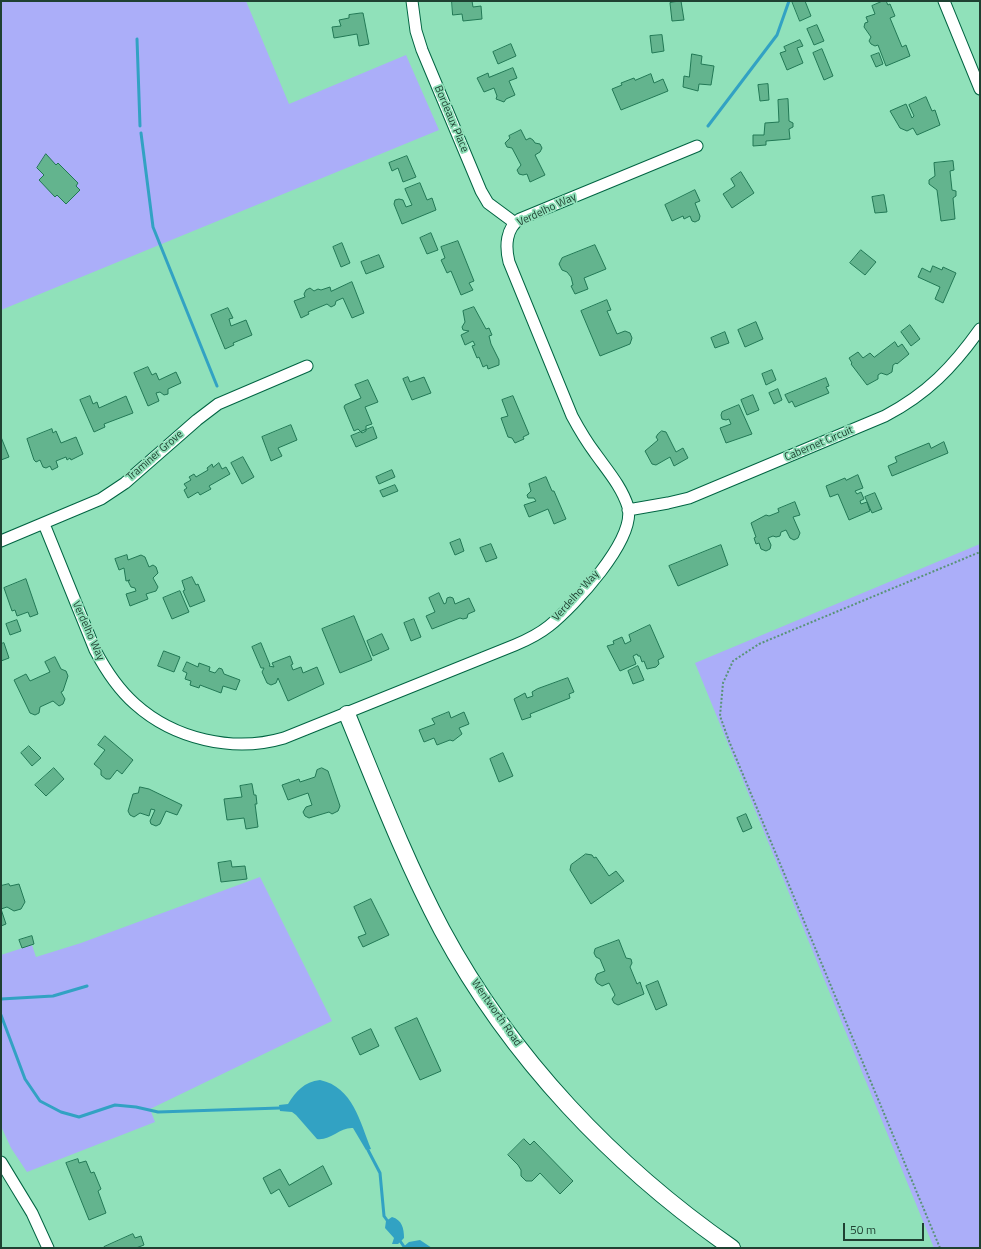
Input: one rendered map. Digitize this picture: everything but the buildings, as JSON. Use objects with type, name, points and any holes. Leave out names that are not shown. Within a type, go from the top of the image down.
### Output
[{"type":"street","name":"Bordeaux Place","points":[[412,1],[416,31],[422,50],[480,191],[488,204],[515,223]]},
{"type":"street","points":[[944,1],[980,90]]},
{"type":"street","name":"Verdelho Way","points":[[44,524],[95,650],[104,667],[119,687],[135,704],[152,717],[172,728],[205,740],[247,745],[259,744],[284,738],[347,714],[515,645],[549,626],[575,601],[618,547],[628,522],[628,510],[622,493],[572,416],[509,262],[507,250],[508,235],[515,223],[697,146]]},
{"type":"street","name":"Cabernet Circuit","points":[[628,510],[668,504],[689,498],[885,416],[915,398],[940,378],[963,353],[980,329]]},
{"type":"street","name":"Traminer Grove","points":[[1,541],[89,505],[114,491],[196,420],[218,404],[307,366]]},
{"type":"street","name":"Wentworth Road","points":[[347,714],[411,866],[427,900],[458,957],[492,1011],[539,1072],[587,1126],[654,1189],[732,1248]]},
{"type":"street","points":[[1,1162],[32,1213],[48,1248]]},
{"type":"path","points":[[940,1248],[732,749],[720,716],[723,684],[733,661],[759,644],[980,552]]},
{"type":"shaded area","points":[[1,1],[246,1],[289,104],[406,55],[439,130],[1,310]]},
{"type":"shaded area","points":[[980,544],[980,1248],[934,1248],[695,663]]},
{"type":"shaded area","points":[[260,877],[332,1021],[150,1109],[155,1122],[27,1172],[11,1148],[1,1126],[1,955],[32,945],[36,957],[81,943]]},
{"type":"shaded area","points":[[320,1080],[331,1084],[348,1098],[359,1117],[371,1149],[366,1150],[353,1128],[348,1128],[326,1138],[317,1139],[296,1115],[292,1112],[280,1111],[279,1105],[288,1104],[294,1095],[305,1085]]},
{"type":"shaded area","points":[[392,1217],[400,1222],[404,1231],[404,1238],[398,1244],[392,1244],[394,1238],[385,1228],[386,1221]]},
{"type":"shaded area","points":[[420,1240],[432,1248],[402,1248],[409,1242]]},
{"type":"waterway","points":[[708,126],[777,35],[789,1]]},
{"type":"waterway","points":[[137,39],[140,126]]},
{"type":"waterway","points":[[141,133],[153,227],[217,386]]},
{"type":"waterway","points":[[1,999],[53,996],[87,986]]},
{"type":"waterway","points":[[1,1015],[25,1079],[40,1101],[61,1112],[79,1117],[115,1105],[136,1107],[158,1112],[280,1108]]},
{"type":"waterway","points":[[368,1150],[380,1173],[384,1216],[389,1223]]},
{"type":"waterway","points":[[398,1238],[405,1248]]}]
